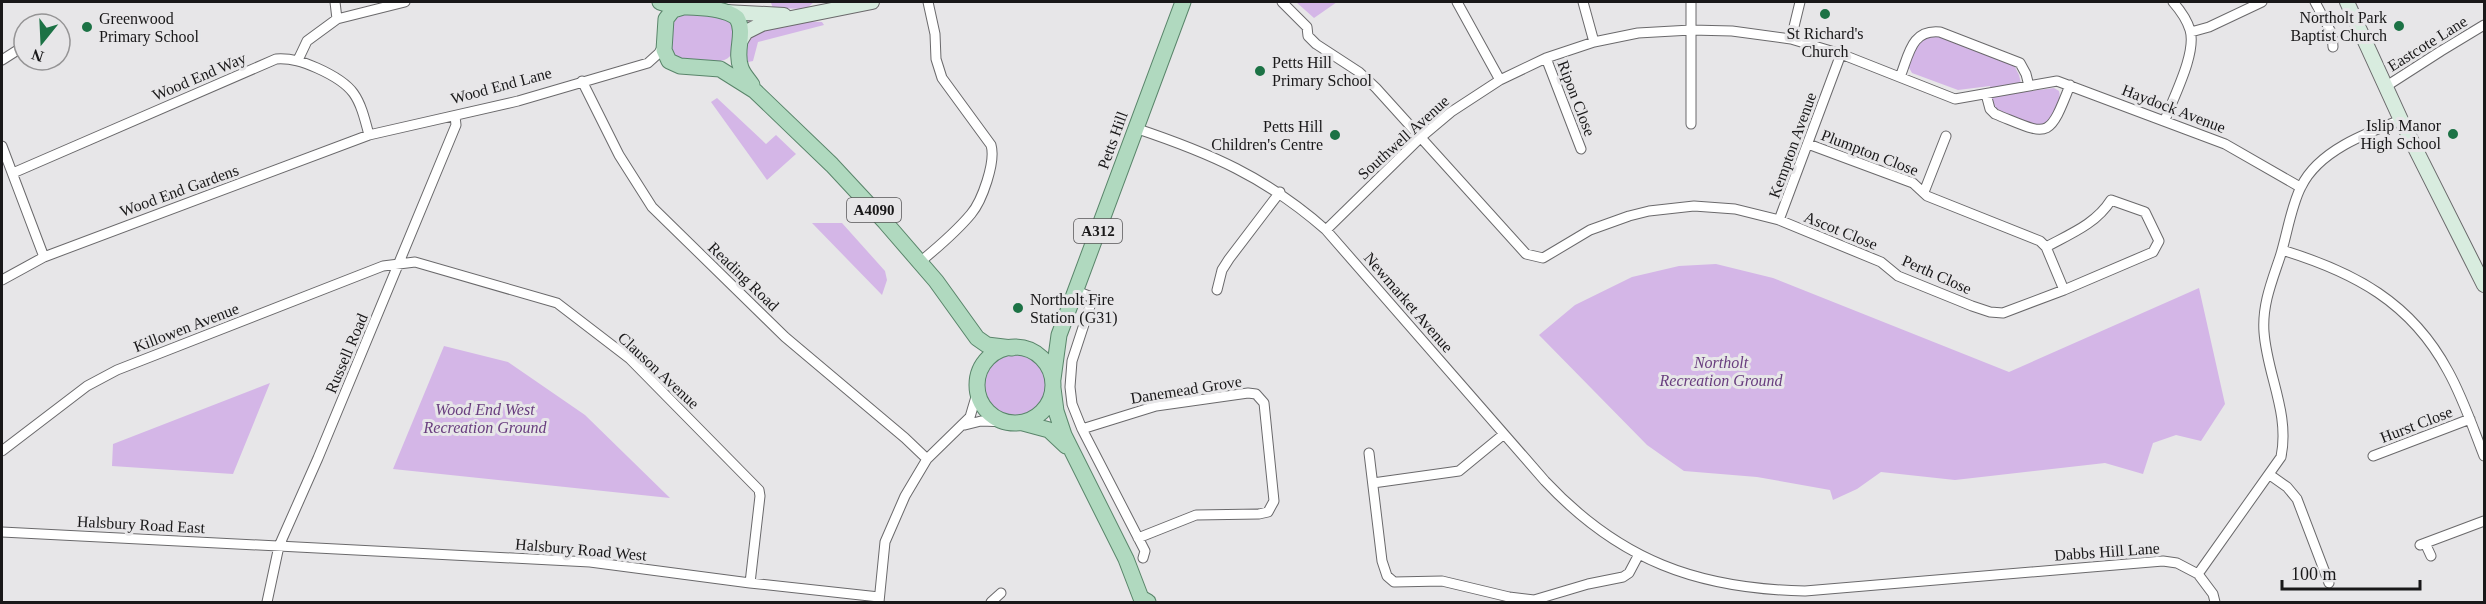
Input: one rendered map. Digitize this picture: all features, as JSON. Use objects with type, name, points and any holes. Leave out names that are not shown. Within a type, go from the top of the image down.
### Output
[{"type":"main road","points":[[658,2],[731,14],[741,24],[739,56],[735,65],[720,69],[680,66],[665,56],[666,19],[673,10],[683,7]]},
{"type":"main road","points":[[658,2],[666,25]]},
{"type":"main road","name":"Petts Hill","points":[[1142,601],[1126,560],[1058,420],[1053,383],[1059,335],[1183,2]]},
{"type":"main road","name":"A4090","points":[[739,56],[741,69],[764,98],[859,193],[920,262],[973,332],[987,345],[1018,348]]},
{"type":"main road","name":"A4090","points":[[720,69],[764,98]]},
{"type":"main road","name":"A4090","points":[[973,332],[979,351],[978,386]]},
{"type":"main road","points":[[1018,348],[1040,356],[1050,370],[1053,383],[1049,402],[1040,414],[1013,422],[987,411],[978,386],[982,368],[991,356],[1018,348],[1047,347],[1059,335]]},
{"type":"main road","name":"Petts Hill","points":[[1013,422],[1049,430],[1063,442],[1074,457]]},
{"type":"street","points":[[335,2],[338,19]]},
{"type":"street","points":[[298,60],[307,41],[338,19],[405,2]]},
{"type":"street","points":[[741,40],[746,32],[756,26],[832,5],[872,2]]},
{"type":"street","points":[[920,262],[971,214],[993,163],[994,154],[991,145],[938,70],[935,34],[928,2]]},
{"type":"street","points":[[1282,2],[1307,27],[1308,36],[1316,44],[1359,72],[1420,138]]},
{"type":"street","points":[[1457,2],[1500,80]]},
{"type":"street","points":[[1583,2],[1594,42]]},
{"type":"street","points":[[1691,2],[1691,124]]},
{"type":"street","points":[[1791,39],[1800,2]]},
{"type":"street","points":[[2164,120],[2189,54],[2191,32],[2174,2]]},
{"type":"street","points":[[2191,32],[2209,27],[2262,2]]},
{"type":"street","points":[[2315,2],[2332,34],[2333,46]]},
{"type":"street","points":[[2347,2],[2385,87],[2484,285]]},
{"type":"street","points":[[724,12],[798,16]]},
{"type":"street","name":"Eastcote Lane","points":[[2385,87],[2484,26]]},
{"type":"street","name":"Southwell Avenue","points":[[1326,230],[1420,138],[1451,112],[1500,80],[1546,58],[1594,42],[1638,33],[1691,30],[1732,31],[1791,39],[1841,54],[1900,76],[1948,98],[1965,98],[2029,86]]},
{"type":"street","points":[[1900,76],[1914,41],[1921,34],[1930,31],[1940,32],[2020,63],[2029,86]]},
{"type":"street","name":"Wood End Lane","points":[[369,135],[518,101],[642,64],[656,57],[664,45]]},
{"type":"street","name":"Kempton Avenue","points":[[1420,138],[1526,254],[1533,257],[1543,258],[1550,255],[1590,230],[1609,222],[1672,207],[1714,207],[1756,213],[1779,220],[1841,54]]},
{"type":"street","name":"Ripon Close","points":[[1546,58],[1581,149]]},
{"type":"street","name":"Wood End Way","points":[[13,173],[276,59],[298,60],[343,80],[352,90],[363,114],[369,135]]},
{"type":"street","name":"Wood End Lane","points":[[642,64],[680,66]]},
{"type":"street","name":"Reading Road","points":[[582,81],[619,155],[652,207],[785,337],[927,459]]},
{"type":"street","name":"Haydock Avenue","points":[[2029,86],[2057,81],[2164,120],[2225,144],[2300,187]]},
{"type":"street","points":[[1986,94],[1990,109],[1995,114],[2035,130],[2053,125],[2070,85]]},
{"type":"street","name":"Russell Road","points":[[267,603],[279,546],[399,264],[456,124],[455,116]]},
{"type":"street","points":[[2215,603],[2209,589],[2198,574],[2281,457],[2285,437],[2268,358],[2264,314],[2300,187],[2317,164],[2325,158],[2401,120]]},
{"type":"street","name":"Newmarket Avenue","points":[[1135,128],[1234,166],[1280,192],[1326,230],[1504,435],[1571,508],[1624,547]]},
{"type":"street","name":"Wood End Gardens","points":[[2,280],[44,256],[369,135]]},
{"type":"street","points":[[1922,190],[1946,136]]},
{"type":"street","name":"Plumpton Close","points":[[1808,144],[1913,183],[1927,196],[2040,241],[2046,247]]},
{"type":"street","points":[[2,147],[44,256]]},
{"type":"street","points":[[1217,290],[1222,270],[1229,259],[1280,192]]},
{"type":"street","name":"Perth Close","points":[[1889,270],[1898,276],[1972,306],[1990,312],[2003,313],[2153,252],[2159,241],[2145,212],[2110,200],[2103,214],[2046,247]]},
{"type":"street","name":"Ascot Close","points":[[1779,220],[1881,262],[1889,270]]},
{"type":"street","points":[[2046,247],[2064,290]]},
{"type":"street","points":[[2282,250],[2325,263],[2348,273],[2394,305],[2413,322],[2431,344],[2448,371],[2484,456]]},
{"type":"street","name":"Clauson Avenue","points":[[399,264],[415,262],[549,299],[630,359],[759,490],[750,584]]},
{"type":"street","name":"Killowen Avenue","points":[[2,451],[87,386],[117,370],[383,266],[399,264]]},
{"type":"street","points":[[1076,291],[1092,299],[1075,347],[1070,378],[1072,404],[1082,429],[1145,553],[1143,558]]},
{"type":"street","points":[[879,600],[885,542],[905,496],[927,459],[960,428],[973,412],[978,386]]},
{"type":"street","name":"Danemead Grove","points":[[1082,429],[1156,406],[1248,393],[1256,394],[1264,403],[1274,501],[1268,512],[1196,515],[1138,538]]},
{"type":"street","name":"Hurst Close","points":[[2373,456],[2470,419]]},
{"type":"street","points":[[960,428],[975,421],[1013,422]]},
{"type":"street","points":[[1373,483],[1460,471],[1504,435]]},
{"type":"street","points":[[1369,453],[1382,565],[1387,576],[1394,582],[1442,581],[1509,597],[1534,600],[1588,584],[1623,578],[1629,573],[1638,556]]},
{"type":"street","points":[[2270,475],[2287,487],[2297,499],[2330,583]]},
{"type":"street","points":[[2432,556],[2422,544],[2484,521]]},
{"type":"street","name":"Halsbury Road East","points":[[2,532],[279,546]]},
{"type":"street","name":"Halsbury Road West","points":[[279,546],[590,562],[879,600]]},
{"type":"street","name":"Dabbs Hill Lane","points":[[1624,547],[1638,556],[1719,583],[1769,590],[1804,591],[2163,561],[2176,563],[2198,574]]},
{"type":"street","points":[[991,603],[1001,593]]},
{"type":"green space","points":[[814,2],[806,9],[773,8],[771,3]]},
{"type":"green space","points":[[1296,2],[1337,2],[1314,18]]},
{"type":"green space","points":[[687,14],[720,17],[730,22],[733,26],[734,40],[731,55],[727,59],[713,62],[687,60],[674,56],[671,44],[673,24],[676,19]]},
{"type":"green space","points":[[801,21],[822,22],[824,25],[758,42],[753,61],[748,62],[746,47],[748,38],[754,33],[783,28]]},
{"type":"green space","points":[[1925,36],[1937,36],[2014,65],[2023,92],[2054,88],[2059,91],[2059,100],[2050,119],[2044,124],[2037,125],[2021,123],[1997,112],[1992,101],[1990,86],[1958,90],[1912,73],[1908,66],[1918,43]]},
{"type":"green space","points":[[717,98],[766,144],[776,135],[796,154],[767,180],[711,102]]},
{"type":"green space","points":[[812,223],[842,223],[885,271],[887,280],[882,295]]},
{"type":"green space","name":"Northolt Recreation Ground","points":[[1716,264],[1773,278],[2009,372],[2199,288],[2225,404],[2201,441],[2176,435],[2153,443],[2143,474],[2105,463],[1955,480],[1881,472],[1857,489],[1833,500],[1830,490],[1757,477],[1684,471],[1647,445],[1539,335],[1575,305],[1632,277],[1679,266]]},
{"type":"green space","name":"Wood End West Recreation Ground","points":[[444,346],[508,362],[585,415],[670,498],[393,469]]},
{"type":"green space","points":[[1010,354],[1022,354],[1038,363],[1045,373],[1047,385],[1045,397],[1038,407],[1022,416],[1010,416],[999,411],[990,402],[985,391],[985,379],[990,368],[999,359]]},
{"type":"green space","points":[[270,383],[233,474],[112,466],[113,444]]},
{"type":"place","name":"St Richard's Church","points":[[1825,14]]},
{"type":"place","name":"Northolt Park Baptist Church","points":[[2399,26]]},
{"type":"place","name":"Greenwood Primary School","points":[[87,27]]},
{"type":"place","name":"Petts Hill Primary School","points":[[1260,71]]},
{"type":"place","name":"Islip Manor High School","points":[[2453,134]]},
{"type":"place","name":"Petts Hill Children's Centre","points":[[1335,135]]},
{"type":"place","name":"Northolt Fire Station (G31)","points":[[1018,308]]}]
